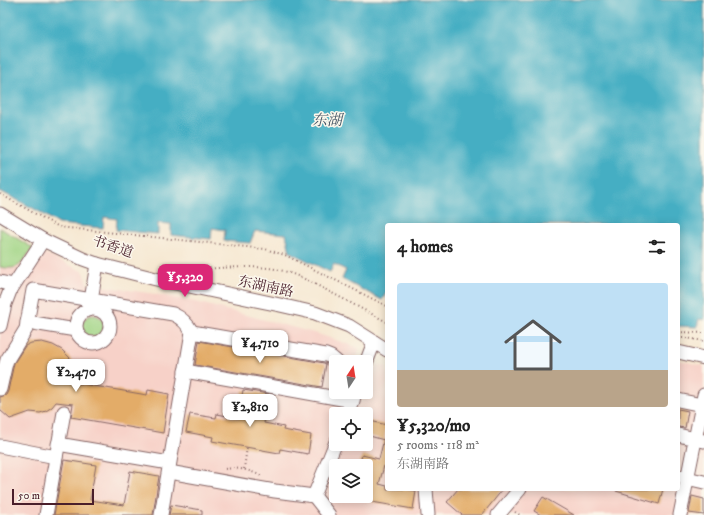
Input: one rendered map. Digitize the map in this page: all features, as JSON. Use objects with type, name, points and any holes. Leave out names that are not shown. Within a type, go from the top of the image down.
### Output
[{"type":"street","name":"东湖南路","points":[[0,214],[43,240],[101,265],[156,279],[316,313],[349,326],[385,349]]},
{"type":"street","points":[[0,326],[5,304],[13,285],[43,240]]},
{"type":"street","points":[[96,303],[80,315],[76,325],[78,335],[87,342],[93,343],[104,339],[109,329],[108,318],[99,310],[96,303],[101,265]]},
{"type":"street","points":[[0,282],[13,285]]},
{"type":"street","points":[[0,389],[7,360],[26,329],[33,290],[96,303],[173,314],[187,323],[192,332],[161,515]]},
{"type":"street","points":[[27,322],[76,330]]},
{"type":"street","points":[[192,332],[329,356]]},
{"type":"street","points":[[369,355],[374,342]]},
{"type":"street","points":[[680,352],[704,358]]},
{"type":"street","points":[[185,371],[329,394]]},
{"type":"street","points":[[680,400],[703,398],[699,440],[682,477],[680,515]]},
{"type":"street","points":[[46,515],[64,412]]},
{"type":"street","points":[[680,436],[699,440]]},
{"type":"street","points":[[0,446],[57,450],[169,467],[275,491],[314,496],[329,515]]},
{"type":"street","points":[[314,496],[332,451]]},
{"type":"street","points":[[682,477],[704,482]]},
{"type":"street","points":[[426,491],[428,515]]},
{"type":"street","points":[[498,515],[518,491]]},
{"type":"path","points":[[0,194],[59,227],[274,251],[285,255],[385,305]]},
{"type":"path","points":[[168,269],[229,267],[277,269],[303,278],[385,321]]},
{"type":"path","points":[[680,332],[704,333]]},
{"type":"path","points":[[680,338],[704,340]]},
{"type":"path","points":[[244,469],[247,447]]},
{"type":"shaded area","points":[[0,228],[33,248],[84,272],[87,284],[155,294],[200,303],[318,334],[359,348],[358,355],[329,355],[329,399],[373,399],[373,364],[385,367],[385,491],[680,491],[680,360],[704,366],[704,515],[0,515]]},
{"type":"green space","points":[[0,228],[33,248],[23,262],[17,267],[0,267]]},
{"type":"green space","points":[[93,315],[101,318],[104,326],[101,334],[93,337],[85,334],[82,326],[85,318]]},
{"type":"water","name":"东湖","points":[[0,0],[704,0],[704,320],[699,319],[697,327],[680,326],[680,223],[385,223],[385,295],[382,300],[342,279],[346,270],[334,264],[330,272],[290,252],[286,234],[255,231],[250,243],[224,241],[225,230],[212,228],[211,239],[171,235],[171,224],[158,223],[158,234],[116,230],[117,219],[104,217],[103,228],[59,224],[0,191]]},
{"type":"building","points":[[199,341],[324,363],[326,364],[322,387],[195,365]]},
{"type":"building","points":[[42,342],[53,345],[62,350],[70,358],[74,367],[77,383],[147,395],[148,390],[169,394],[163,433],[71,417],[73,404],[56,402],[46,411],[40,413],[30,412],[10,419],[0,410],[0,397],[6,395],[8,391],[14,363],[25,346],[31,343]]},
{"type":"building","points":[[243,390],[269,394],[264,423],[284,427],[283,430],[311,435],[308,454],[280,449],[279,453],[212,441],[213,437],[186,432],[190,414],[216,418],[217,414],[238,418]]},
{"type":"building","points":[[680,409],[688,411],[685,428],[680,427]]},
{"type":"building","points":[[373,422],[385,425],[384,440],[373,437]]},
{"type":"building","points":[[385,439],[385,466],[379,484],[385,486],[385,491],[416,491],[413,509],[373,502],[373,459],[361,459],[362,455],[379,459]]},
{"type":"building","points":[[64,460],[96,465],[90,500],[124,505],[130,471],[159,476],[153,515],[54,515]]},
{"type":"building","points":[[456,491],[501,491],[482,515],[462,515],[447,502]]},
{"type":"building","points":[[616,491],[662,491],[659,504]]},
{"type":"building","points":[[692,496],[704,499],[704,515],[689,513]]},
{"type":"building","points":[[543,497],[574,515],[541,515],[534,511]]},
{"type":"building","points":[[171,505],[202,510],[202,515],[169,515]]}]
